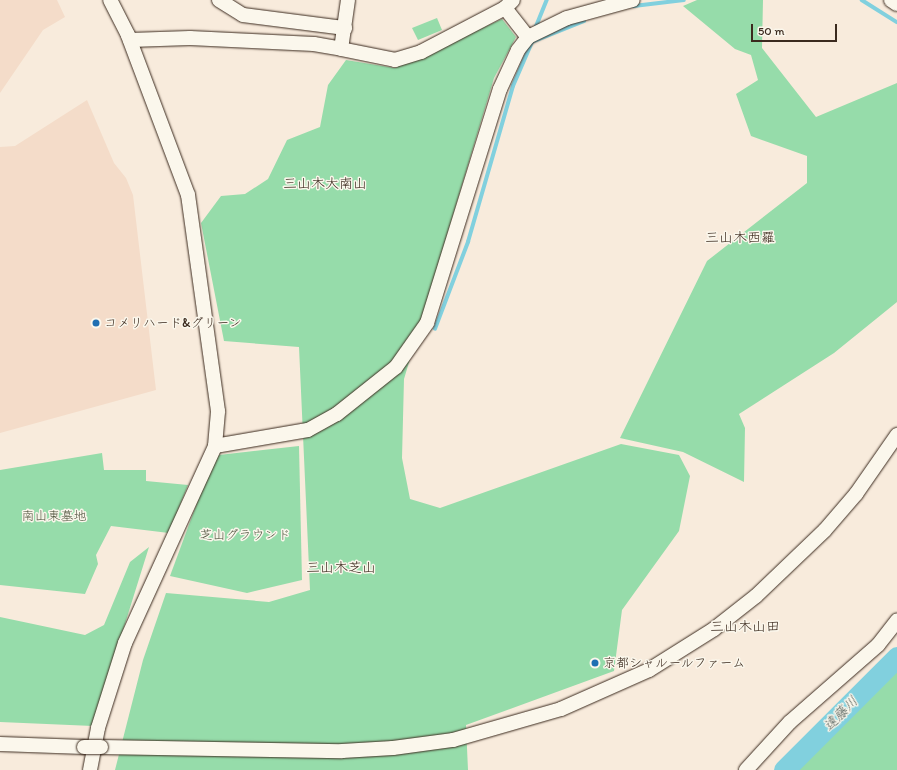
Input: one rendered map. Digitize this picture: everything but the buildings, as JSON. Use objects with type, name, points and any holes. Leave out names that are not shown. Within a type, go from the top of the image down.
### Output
[{"type":"street","points":[[90,770],[98,728],[125,643],[215,446],[216,397],[188,195],[130,40],[110,0]]},
{"type":"street","points":[[219,0],[243,15],[344,28]]},
{"type":"street","points":[[341,49],[348,0]]},
{"type":"street","points":[[215,446],[294,434],[320,424],[396,367],[412,348],[427,323],[446,270],[500,89],[518,50],[528,37],[567,18],[632,0]]},
{"type":"street","points":[[890,0],[897,4]]},
{"type":"street","points":[[130,40],[190,38],[314,44],[395,60],[421,52],[509,4],[528,37]]},
{"type":"street","points":[[0,744],[84,747],[342,751],[393,748],[453,740],[561,710],[649,670],[714,629],[756,596],[825,530],[896,439]]},
{"type":"street","points":[[746,770],[790,722],[878,645],[897,621]]},
{"type":"shaded area","points":[[0,0],[57,0],[65,17],[43,30],[0,93]]},
{"type":"shaded area","points":[[87,100],[114,163],[126,178],[133,195],[156,390],[0,433],[0,147],[15,146]]},
{"type":"green space","points":[[697,0],[763,0],[762,48],[816,117],[897,83],[897,302],[834,353],[739,414],[745,428],[744,482],[683,452],[620,438],[707,261],[807,183],[807,156],[751,136],[736,94],[758,80],[751,55],[735,49],[683,6]]},
{"type":"green space","points":[[437,18],[442,30],[418,40],[412,28]]},
{"type":"green space","points":[[502,19],[516,37],[494,78],[404,379],[402,458],[410,499],[440,508],[621,444],[679,455],[690,476],[679,531],[622,610],[614,671],[466,725],[468,770],[115,770],[143,660],[166,593],[269,602],[310,590],[299,347],[224,341],[201,223],[221,196],[245,194],[268,179],[287,140],[320,127],[328,85],[346,60],[395,68]]},
{"type":"green space","name":"芝山グラウンド","points":[[299,446],[302,580],[247,593],[170,576],[211,465],[219,455]]},
{"type":"green space","name":"南山東墓地","points":[[102,453],[104,470],[146,470],[146,481],[188,485],[169,533],[111,526],[96,555],[98,564],[85,594],[0,585],[0,470]]},
{"type":"green space","points":[[149,547],[93,726],[0,722],[0,617],[85,635],[104,625],[130,562]]},
{"type":"green space","points":[[897,664],[897,770],[794,770],[815,751]]},
{"type":"waterway","points":[[535,29],[547,0]]},
{"type":"waterway","points":[[634,6],[684,0]]},
{"type":"waterway","points":[[862,0],[897,22]]},
{"type":"waterway","points":[[435,329],[468,242],[513,86],[532,42],[584,21]]},
{"type":"waterway","name":"遠藤川","points":[[784,770],[897,657]]},
{"type":"place","name":"コメリハード&グリーン","points":[[96,323]]},
{"type":"place","name":"京都シャルールファーム","points":[[595,663]]},
{"type":"district","name":"三山木大南山","points":[[325,184]]},
{"type":"district","name":"三山木西羅","points":[[740,238]]},
{"type":"district","name":"三山木芝山","points":[[341,568]]},
{"type":"district","name":"三山木山田","points":[[745,627]]}]
